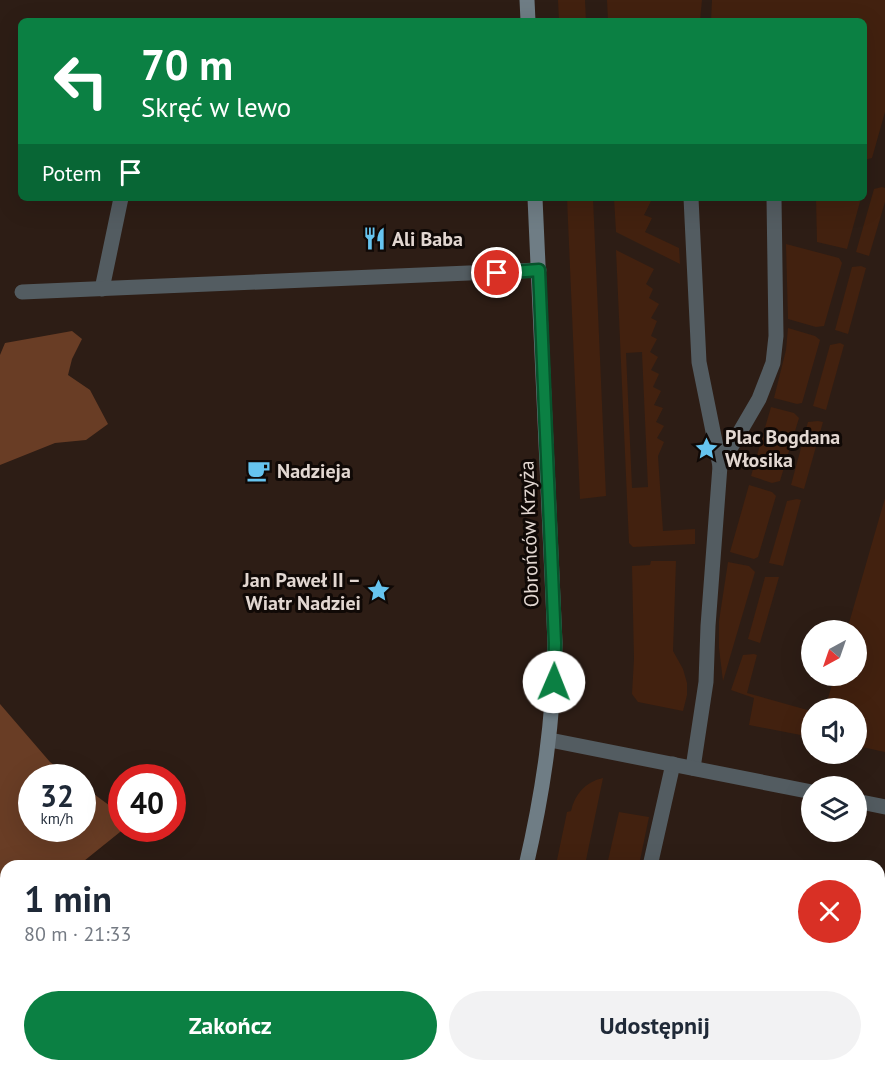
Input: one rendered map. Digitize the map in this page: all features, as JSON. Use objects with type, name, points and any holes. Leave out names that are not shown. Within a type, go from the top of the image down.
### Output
[{"type":"street","points":[[527,0],[528,18]]},
{"type":"street","points":[[102,289],[119,201]]},
{"type":"street","name":"Obrońców Krzyża","points":[[527,860],[550,740],[554,701],[555,643],[535,201]]},
{"type":"street","points":[[691,201],[699,362],[720,466],[706,682],[693,768]]},
{"type":"street","points":[[720,466],[759,399],[770,375],[774,357],[777,336],[774,201]]},
{"type":"street","points":[[22,292],[539,270]]},
{"type":"street","points":[[550,740],[801,790]]},
{"type":"street","points":[[651,860],[673,764]]},
{"type":"street","points":[[867,803],[885,807]]},
{"type":"shaded area","points":[[558,0],[585,0],[586,18],[559,18]]},
{"type":"shaded area","points":[[607,0],[702,0],[700,18],[608,18]]},
{"type":"shaded area","points":[[712,0],[885,0],[885,112],[872,158],[867,159],[867,18],[711,18]]},
{"type":"shaded area","points":[[885,188],[885,202],[869,256],[856,252],[874,189]]},
{"type":"shaded area","points":[[567,201],[593,201],[606,496],[580,499]]},
{"type":"shaded area","points":[[614,201],[651,201],[644,215],[652,218],[645,232],[679,248],[680,264],[616,232]]},
{"type":"shaded area","points":[[816,201],[860,201],[847,249],[817,242]]},
{"type":"shaded area","points":[[786,244],[839,258],[842,263],[824,326],[816,327],[788,319]]},
{"type":"shaded area","points":[[616,250],[654,269],[646,284],[653,289],[649,298],[659,304],[651,318],[657,321],[651,336],[657,339],[650,352],[658,357],[651,370],[659,374],[653,387],[661,391],[654,405],[663,408],[656,422],[664,426],[657,438],[664,442],[658,456],[663,531],[695,529],[695,544],[633,547],[629,543]],"holes":[[[642,352],[648,487],[632,488],[626,353]]]},
{"type":"shaded area","points":[[852,267],[866,268],[848,334],[835,330]]},
{"type":"shaded area","points":[[788,328],[815,336],[820,340],[802,403],[797,404],[774,398],[786,350]]},
{"type":"shaded area","points":[[72,331],[82,339],[72,359],[68,375],[90,390],[108,424],[86,440],[55,443],[0,465],[0,355],[5,343]]},
{"type":"shaded area","points":[[840,343],[844,345],[826,410],[813,406],[830,345]]},
{"type":"shaded area","points":[[771,407],[794,413],[799,418],[780,481],[772,483],[751,476]]},
{"type":"shaded area","points":[[808,422],[823,422],[804,489],[791,485]]},
{"type":"shaded area","points":[[749,485],[772,492],[776,496],[758,557],[754,559],[730,552]]},
{"type":"shaded area","points":[[885,498],[885,752],[867,748],[867,698],[828,698],[832,686],[867,686],[867,620],[850,620]]},
{"type":"shaded area","points":[[801,500],[783,566],[769,563],[787,501]]},
{"type":"shaded area","points":[[651,561],[676,561],[673,651],[683,669],[687,683],[683,711],[638,702],[632,694],[634,659],[632,566],[650,565]]},
{"type":"shaded area","points":[[728,562],[749,566],[755,572],[723,681],[719,621]]},
{"type":"shaded area","points":[[765,577],[779,577],[760,643],[748,639]]},
{"type":"shaded area","points":[[743,655],[757,655],[747,693],[801,708],[801,735],[749,725],[754,698],[731,690]]},
{"type":"shaded area","points":[[0,704],[53,764],[18,764],[18,842],[96,842],[96,796],[108,804],[108,842],[85,860],[0,860]]},
{"type":"shaded area","points":[[603,778],[586,860],[557,860],[567,812],[571,811],[575,799],[582,790]]},
{"type":"shaded area","points":[[619,812],[649,817],[640,860],[608,860]]},
{"type":"place","name":"Ali Baba","points":[[374,239]]},
{"type":"place","name":"Plac Bogdana Włosika","points":[[707,449]]},
{"type":"place","name":"Nadzieja","points":[[259,471]]},
{"type":"place","name":"Jan Paweł II – Wiatr Nadziei","points":[[379,591]]},
{"type":"route","points":[[497,273],[539,270],[555,643],[554,682]]}]
